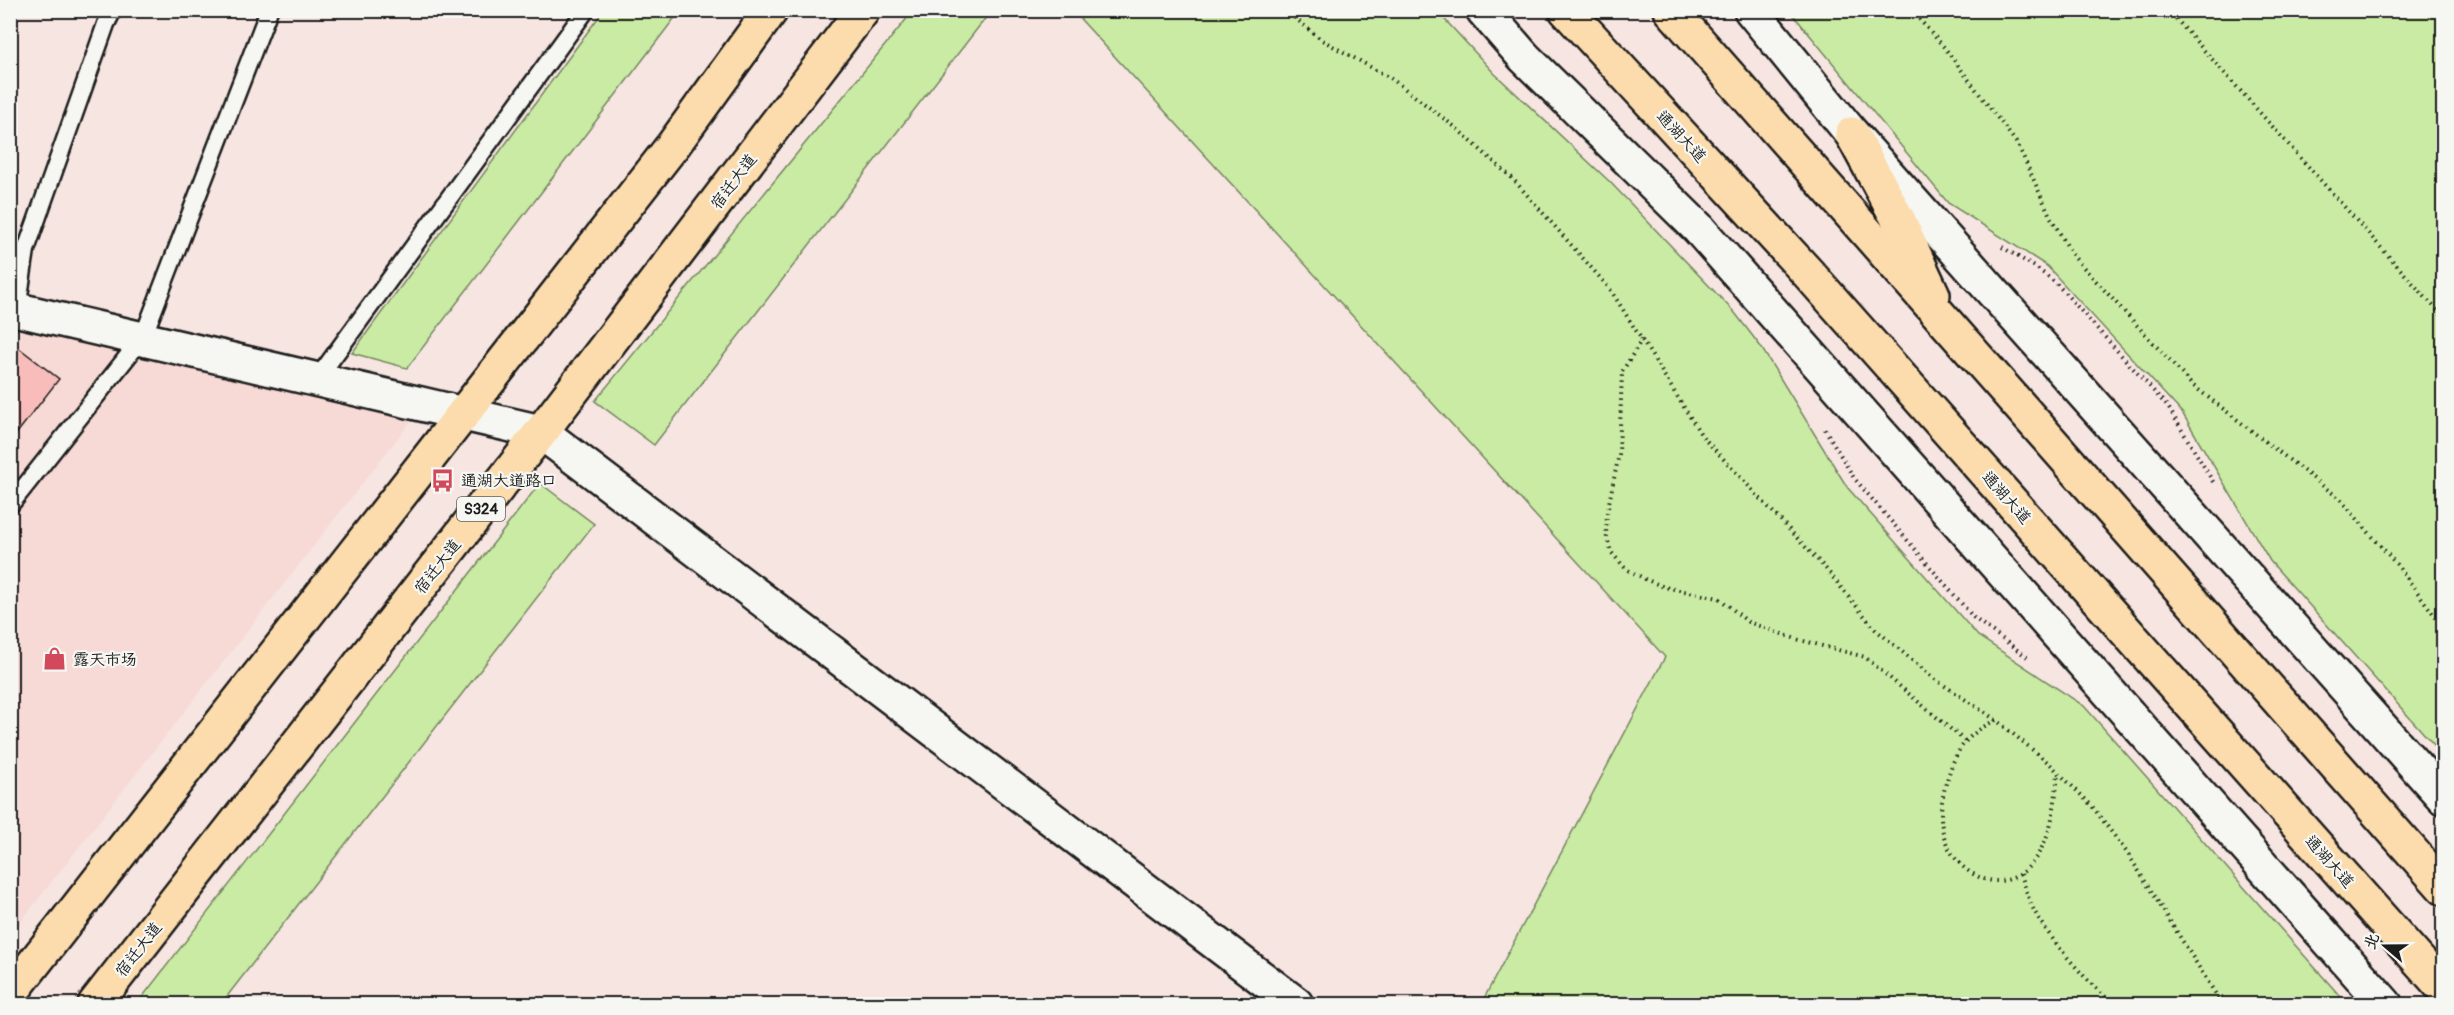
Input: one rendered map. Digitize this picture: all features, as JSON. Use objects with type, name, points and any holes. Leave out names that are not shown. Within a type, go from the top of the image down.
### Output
[{"type":"main road","points":[[10,994],[674,144],[771,10]]},
{"type":"main road","name":"宿迁大道","points":[[95,1005],[541,432],[863,10]]},
{"type":"main road","name":"通湖大道","points":[[1566,10],[1808,273],[2444,989]]},
{"type":"main road","points":[[1671,10],[2444,888]]},
{"type":"main road","points":[[1852,134],[1898,219],[1948,327]]},
{"type":"street","points":[[1483,10],[1524,57],[1698,228],[2385,1005]]},
{"type":"street","points":[[1751,10],[1852,134],[2444,798]]},
{"type":"street","points":[[14,308],[541,432],[1296,1005]]},
{"type":"lane","points":[[14,308],[26,250],[106,24],[113,10]]},
{"type":"lane","points":[[10,505],[143,337],[269,10]]},
{"type":"lane","points":[[317,379],[586,10]]},
{"type":"path","points":[[1285,10],[1322,40],[1392,79],[1455,127],[1512,178],[1610,289],[1702,436],[1826,569],[1875,629],[1936,680],[1996,720],[2058,772],[2092,806],[2128,854],[2222,1005]]},
{"type":"path","points":[[1911,10],[1944,47],[2018,145],[2050,216],[2073,256],[2191,384],[2340,499],[2398,566],[2444,628]]},
{"type":"path","points":[[2168,10],[2444,318]]},
{"type":"path","points":[[1642,339],[1622,372],[1619,454],[1607,513],[1606,534],[1611,552],[1626,568],[1645,579],[1664,587],[1719,598],[1748,622],[1796,639],[1865,657],[1965,741]]},
{"type":"path","points":[[1996,720],[1975,730],[1965,741],[1951,766],[1943,798],[1942,827],[1948,848],[1971,875],[1992,881],[2007,881],[2021,874],[2034,861],[2045,840],[2054,814],[2058,772]]},
{"type":"path","points":[[2021,874],[2035,912],[2053,938],[2096,988],[2115,1005]]},
{"type":"shaded area","points":[[11,314],[421,408],[11,934]]},
{"type":"green space","points":[[603,11],[680,11],[407,368],[352,353]]},
{"type":"green space","points":[[913,11],[991,11],[654,445],[595,401]]},
{"type":"green space","points":[[1073,11],[1437,11],[1494,73],[1610,182],[1735,313],[1761,347],[1847,487],[1978,636],[2084,706],[2347,1004],[1481,1004],[1665,657]]},
{"type":"green space","points":[[1790,11],[2443,11],[2443,755],[2270,561],[2183,414],[2047,266],[1948,203]]},
{"type":"green space","points":[[540,483],[594,524],[221,1004],[137,1004]]},
{"type":"building","points":[[10,341],[59,379],[10,442]]},
{"type":"place","name":"通湖大道路口","points":[[443,480]]},
{"type":"place","name":"露天市场","points":[[55,659]]}]
